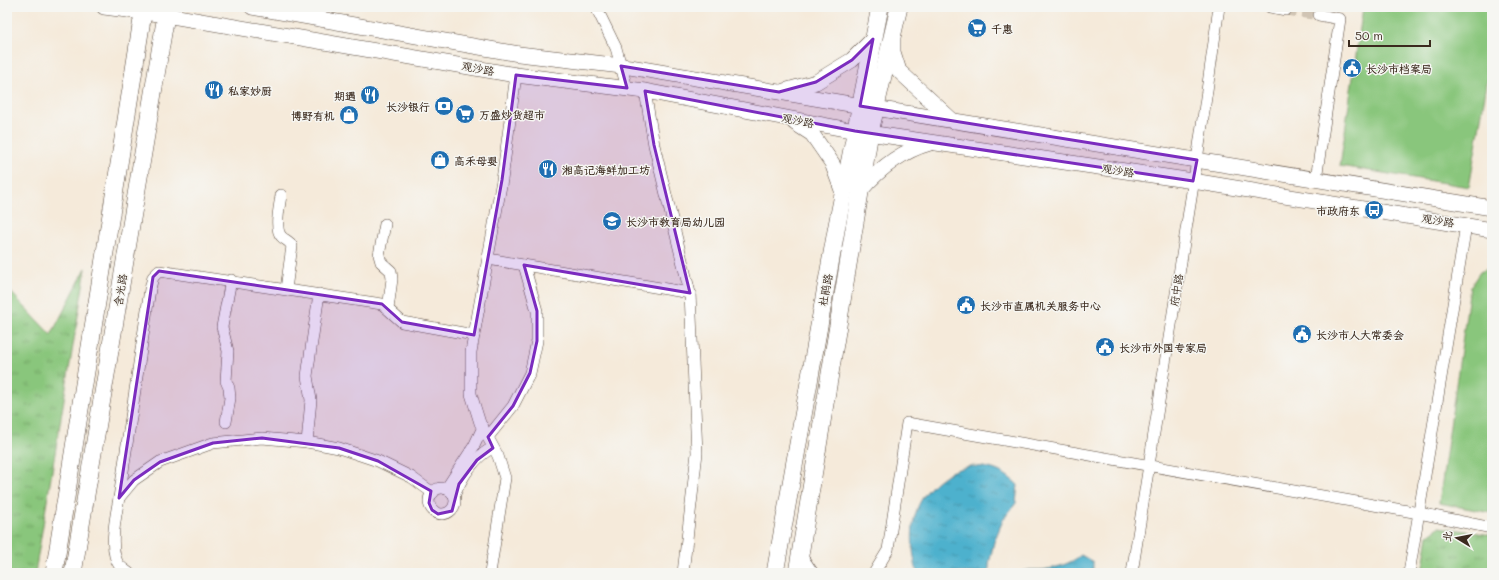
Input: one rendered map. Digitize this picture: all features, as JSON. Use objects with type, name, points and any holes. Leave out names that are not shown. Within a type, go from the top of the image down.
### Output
[{"type":"main road","name":"观沙路","points":[[104,7],[165,11],[516,75],[627,88],[863,132],[1193,181],[1492,230]]},
{"type":"main road","name":"观沙路","points":[[252,7],[519,54],[621,66],[1492,208]]},
{"type":"main road","name":"杜鹃路","points":[[775,573],[843,193],[863,132],[868,107],[874,39],[880,7]]},
{"type":"main road","name":"杜鹃路","points":[[868,107],[893,32],[899,7]]},
{"type":"main road","name":"含光路","points":[[54,573],[142,10]]},
{"type":"main road","name":"含光路","points":[[73,573],[165,11]]},
{"type":"main road","points":[[893,32],[894,52],[899,71],[953,120]]},
{"type":"main road","points":[[780,92],[816,82],[852,60],[874,39]]},
{"type":"main road","points":[[790,119],[812,134],[832,163],[843,193]]},
{"type":"main road","name":"杜鹃路","points":[[797,573],[861,190],[863,132]]},
{"type":"main road","points":[[861,190],[875,174],[897,157],[918,146],[934,142]]},
{"type":"street","points":[[596,7],[616,48],[627,88]]},
{"type":"street","name":"府中路","points":[[1132,573],[1197,160],[1219,7]]},
{"type":"street","points":[[1270,7],[1286,10]]},
{"type":"street","points":[[1316,179],[1340,19],[1319,15]]},
{"type":"street","points":[[490,573],[505,478],[494,448],[483,427],[471,394],[471,352],[502,180],[516,75]]},
{"type":"street","points":[[644,91],[654,145],[690,293],[697,453],[683,573]]},
{"type":"street","points":[[281,195],[277,230],[281,237],[290,242],[292,246],[286,289]]},
{"type":"street","points":[[385,224],[379,255],[381,262],[391,271],[392,279],[388,309]]},
{"type":"street","points":[[1408,573],[1466,225]]},
{"type":"street","points":[[488,259],[690,293]]},
{"type":"street","points":[[488,437],[512,406],[530,373],[537,340],[537,311],[524,265]]},
{"type":"street","points":[[129,573],[119,564],[114,547],[114,524],[153,277],[159,271],[231,280],[382,304],[402,322],[474,335]]},
{"type":"street","points":[[226,422],[230,398],[229,388],[226,381],[228,351],[222,327],[231,280]]},
{"type":"street","points":[[307,442],[311,400],[306,376],[319,294]]},
{"type":"street","points":[[884,573],[907,423],[1419,513],[1492,528]]},
{"type":"street","points":[[450,493],[483,427]]},
{"type":"street","points":[[119,498],[134,480],[160,462],[213,443],[262,438],[307,442],[340,448],[378,461],[411,477],[433,493]]},
{"type":"street","points":[[450,493],[459,484],[477,460],[494,448]]},
{"type":"street","points":[[442,488],[450,493],[455,504],[452,510],[445,514],[438,514],[432,510],[429,503],[430,496],[435,490],[442,488]]},
{"type":"street","points":[[874,573],[888,550]]},
{"type":"street","points":[[800,554],[813,573]]},
{"type":"highlighted area","points":[[873,39],[860,106],[1197,160],[1193,181],[855,131],[645,91],[654,145],[690,293],[524,265],[537,311],[537,341],[530,373],[513,406],[488,437],[493,448],[477,460],[459,484],[452,511],[438,514],[432,510],[429,503],[431,491],[378,461],[339,448],[262,438],[213,443],[160,462],[134,480],[119,498],[153,277],[159,271],[166,271],[382,304],[402,322],[474,335],[502,180],[516,75],[627,88],[621,66],[779,92],[816,82],[852,60]]},
{"type":"green space","points":[[1363,7],[1492,7],[1492,55],[1469,187],[1340,166]]},
{"type":"green space","points":[[1492,267],[1492,513],[1439,503],[1470,287],[1480,272]]},
{"type":"green space","points":[[86,268],[35,573],[7,573],[7,288],[51,335]]},
{"type":"green space","points":[[1439,527],[1492,535],[1492,573],[1422,573],[1428,535]]},
{"type":"water","points":[[970,466],[991,468],[1007,476],[1018,485],[1016,503],[1003,520],[994,542],[989,564],[989,573],[917,573],[914,559],[913,531],[914,518],[918,506],[925,494],[934,484],[949,473]]},
{"type":"water","points":[[1081,555],[1093,562],[1093,573],[1018,573],[1026,570],[1040,570],[1056,567],[1072,561]]},
{"type":"tunnel","points":[[1286,10],[1319,15]]},
{"type":"place","name":"千惠","points":[[977,28]]},
{"type":"place","name":"长沙市档案局","points":[[1352,68]]},
{"type":"place","name":"私家妙厨","points":[[214,90]]},
{"type":"place","name":"期遇","points":[[370,95]]},
{"type":"place","name":"长沙银行","points":[[444,106]]},
{"type":"place","name":"万盛炒货超市","points":[[465,114]]},
{"type":"place","name":"博野有机","points":[[349,115]]},
{"type":"place","name":"高禾母婴","points":[[440,160]]},
{"type":"place","name":"湘高记海鲜加工坊","points":[[548,169]]},
{"type":"place","name":"市政府东","points":[[1374,210]]},
{"type":"place","name":"长沙市教育局幼儿园","points":[[612,221]]},
{"type":"place","name":"长沙市直属机关服务中心","points":[[966,305]]},
{"type":"place","name":"长沙市人大常委会","points":[[1302,334]]},
{"type":"place","name":"长沙市外国专家局","points":[[1105,347]]}]
